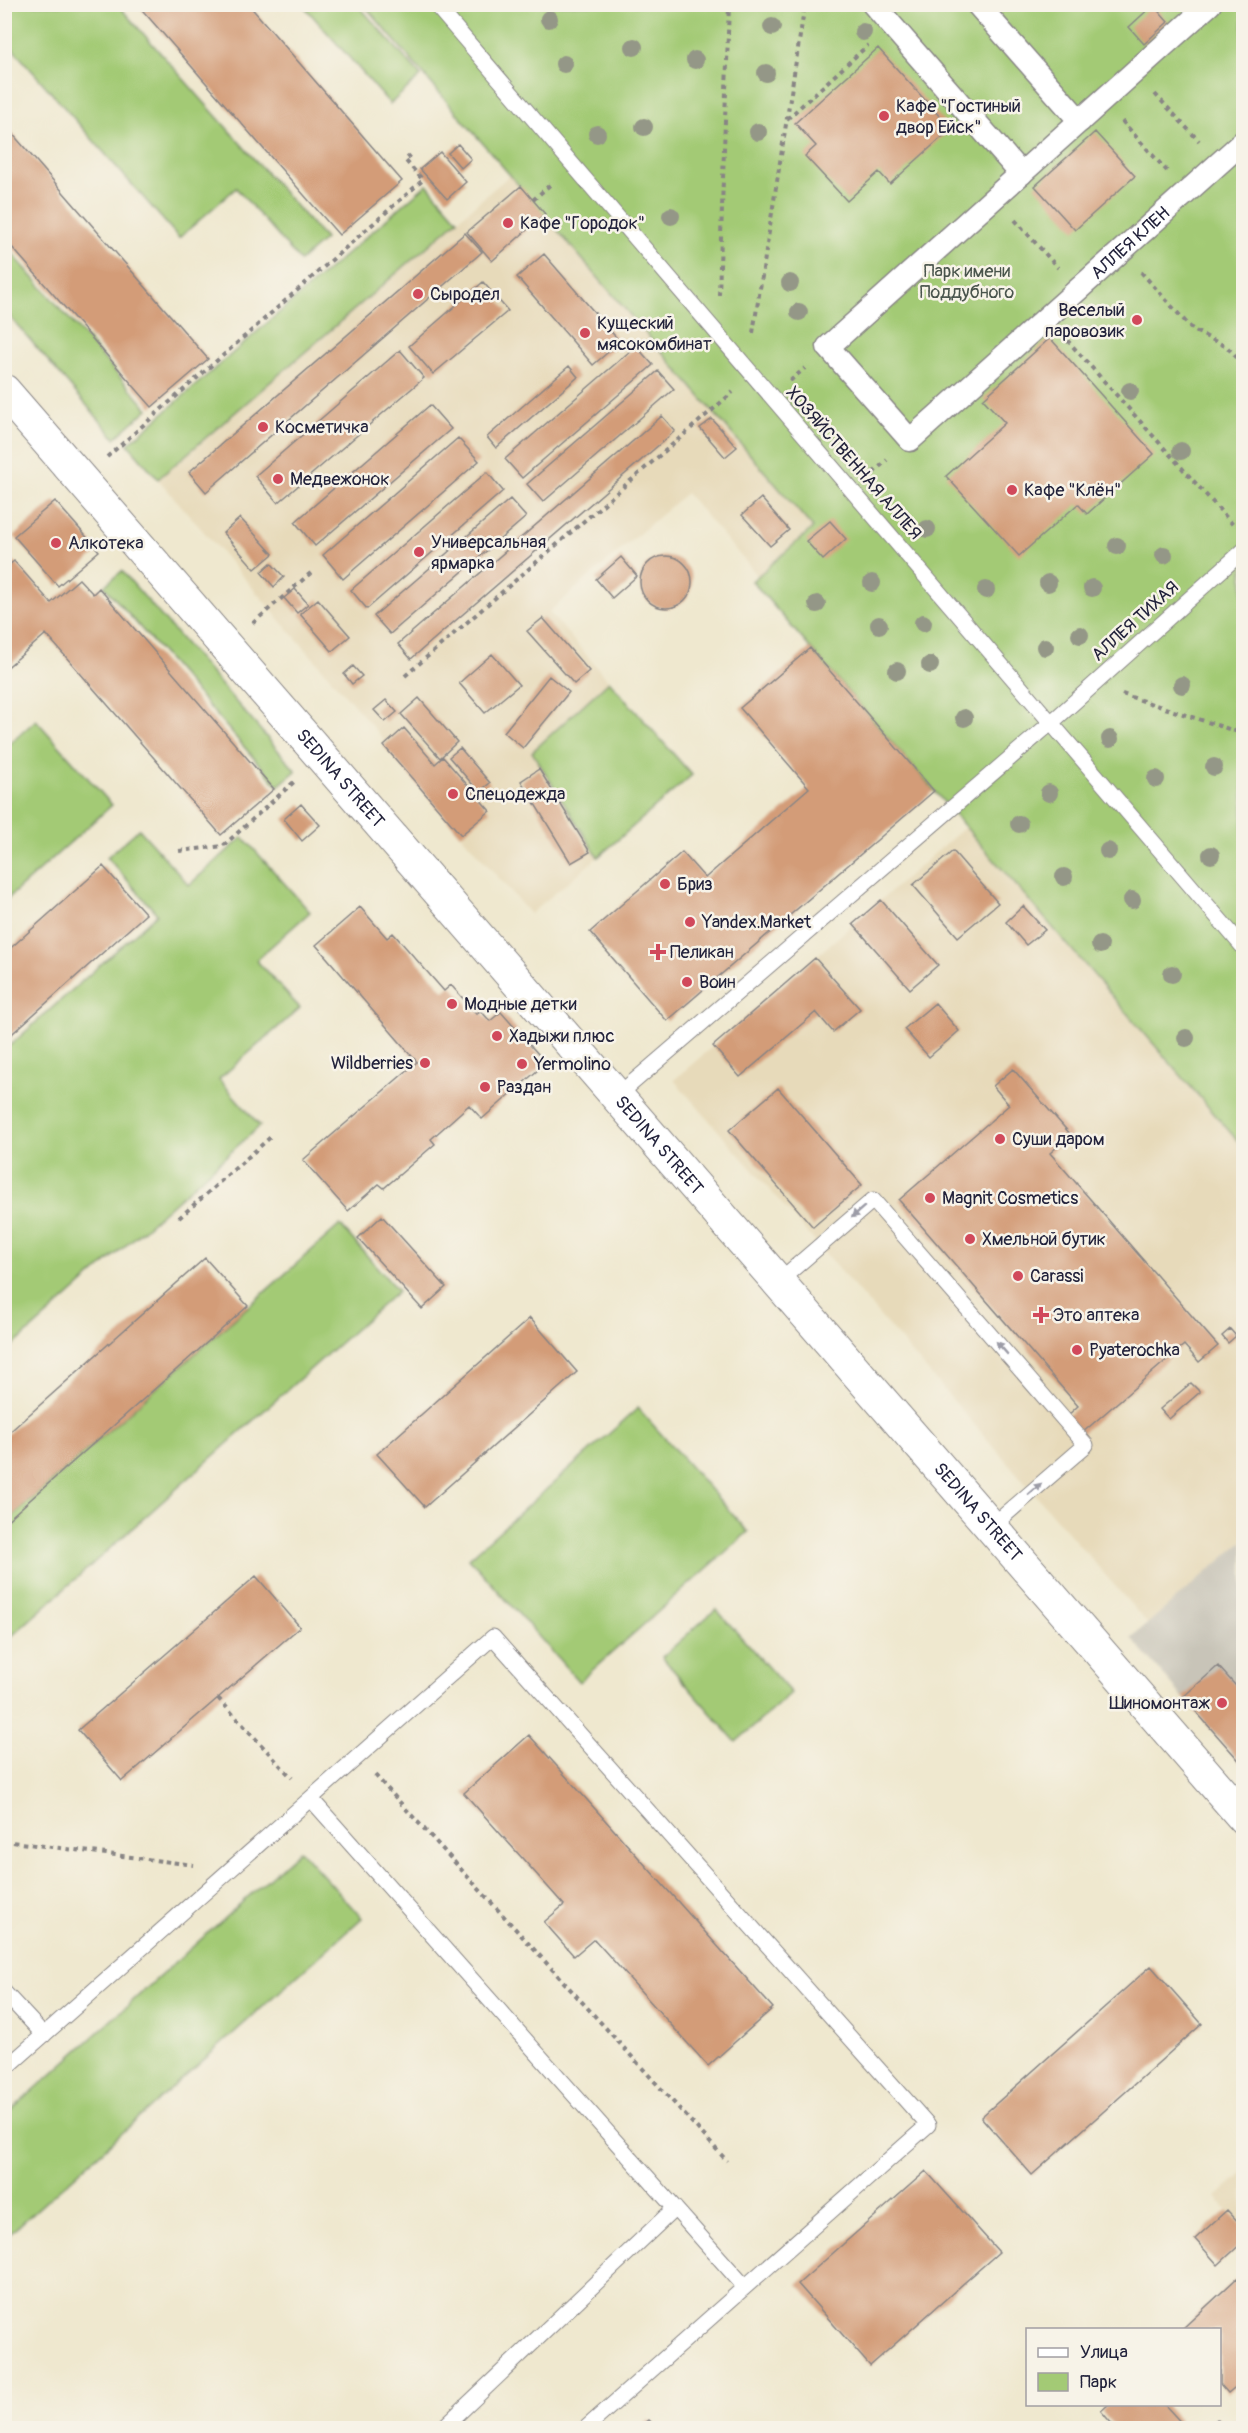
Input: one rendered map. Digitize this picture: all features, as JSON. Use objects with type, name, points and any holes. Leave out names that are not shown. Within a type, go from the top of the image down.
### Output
[{"type":"street","points":[[873,4],[1021,174]]},
{"type":"street","points":[[977,4],[1080,121]]},
{"type":"street","points":[[910,440],[828,347],[1210,4]]},
{"type":"street","name":"АЛЛЕЯ КЛЕН","points":[[910,440],[1244,141]]},
{"type":"street","name":"SEDINA STREET","points":[[4,391],[1244,1818]]},
{"type":"lane","name":"ХОЗЯЙСТВЕННАЯ АЛЛЕЯ","points":[[435,4],[1244,948]]},
{"type":"lane","name":"АЛЛЕЯ ТИХАЯ","points":[[617,1096],[1052,722],[1244,550]]},
{"type":"lane","points":[[778,1282],[873,1200],[888,1217],[1086,1445],[991,1527]]},
{"type":"lane","points":[[4,2070],[493,1637],[928,2125],[586,2428]]},
{"type":"lane","points":[[311,1799],[746,2287]]},
{"type":"lane","points":[[4,1992],[44,2035]]},
{"type":"lane","points":[[443,2428],[675,2208]]},
{"type":"path","points":[[717,333],[729,4]]},
{"type":"path","points":[[405,676],[750,372],[805,4]]},
{"type":"path","points":[[787,119],[891,24]]},
{"type":"path","points":[[1134,72],[1219,163]]},
{"type":"path","points":[[1103,100],[1186,192]]},
{"type":"path","points":[[100,463],[423,180],[405,160],[413,153]]},
{"type":"path","points":[[995,197],[1078,290]]},
{"type":"path","points":[[1121,251],[1193,330],[1227,347],[1244,365]]},
{"type":"path","points":[[1047,317],[1236,527]]},
{"type":"path","points":[[772,397],[828,347]]},
{"type":"path","points":[[853,491],[910,440]]},
{"type":"path","points":[[246,630],[313,571]]},
{"type":"path","points":[[1094,684],[1244,734]]},
{"type":"path","points":[[179,851],[223,846],[303,774]]},
{"type":"path","points":[[179,1218],[273,1135]]},
{"type":"path","points":[[218,1698],[311,1799]]},
{"type":"path","points":[[359,1756],[727,2161]]},
{"type":"path","points":[[4,1841],[231,1870]]},
{"type":"shaded area","name":"Универсальная ярмарка","points":[[511,174],[813,528],[758,576],[686,493],[549,612],[609,681],[532,752],[598,857],[530,914],[384,746],[384,740],[158,479]]},
{"type":"shaded area","points":[[965,827],[1243,1147],[1243,1541],[1148,1624],[674,1080]]},
{"type":"shaded area","points":[[1243,1541],[1243,1766],[1131,1638]]},
{"type":"shaded area","points":[[1243,2173],[1243,2228],[1216,2197]]},
{"type":"green space","points":[[4,5],[118,5],[325,239],[300,261],[236,188],[179,238],[5,40]]},
{"type":"green space","points":[[303,5],[358,5],[421,76],[390,104]]},
{"type":"green space","name":"Парк имени Поддубного","points":[[364,5],[1243,5],[1243,1147],[752,581],[813,528]]},
{"type":"green space","points":[[427,184],[458,220],[158,479],[128,444]]},
{"type":"green space","points":[[4,244],[148,409],[115,438],[5,311]]},
{"type":"green space","points":[[122,571],[296,771],[278,786],[104,586]]},
{"type":"green space","points":[[609,681],[692,775],[598,857],[532,752]]},
{"type":"green space","points":[[36,720],[112,805],[5,901],[5,748]]},
{"type":"green space","points":[[139,829],[189,885],[243,837],[310,912],[256,960],[300,1008],[219,1079],[260,1126],[5,1353],[5,1050],[157,914],[107,857]]},
{"type":"green space","points":[[340,1225],[398,1291],[5,1642],[5,1523]]},
{"type":"green space","points":[[638,1408],[748,1532],[579,1682],[469,1558]]},
{"type":"green space","points":[[716,1609],[791,1693],[736,1742],[662,1657]]},
{"type":"green space","points":[[300,1850],[362,1918],[5,2238],[5,2116]]},
{"type":"building","points":[[137,4],[248,4],[402,181],[339,235]]},
{"type":"building","points":[[1153,5],[1168,22],[1144,44],[1129,27]]},
{"type":"building","points":[[878,48],[951,129],[890,184],[879,172],[847,201],[805,156],[816,146],[795,123]]},
{"type":"building","points":[[4,124],[208,359],[152,407],[4,238]]},
{"type":"building","points":[[1095,132],[1135,176],[1075,230],[1035,186]]},
{"type":"building","points":[[458,144],[471,159],[461,168],[448,153]]},
{"type":"building","points":[[440,152],[466,182],[447,199],[420,169]]},
{"type":"building","points":[[521,186],[545,214],[492,261],[467,232]]},
{"type":"building","points":[[465,233],[482,252],[206,492],[189,472]]},
{"type":"building","points":[[544,254],[620,342],[593,365],[517,277]]},
{"type":"building","points":[[483,282],[508,311],[433,374],[409,346]]},
{"type":"building","points":[[1050,338],[1154,454],[1087,514],[1078,504],[1019,556],[946,476],[1005,423],[983,399]]},
{"type":"building","points":[[636,346],[653,365],[522,478],[505,459]]},
{"type":"building","points":[[400,350],[424,378],[278,503],[255,476]]},
{"type":"building","points":[[569,366],[578,377],[496,448],[487,437]]},
{"type":"building","points":[[658,371],[674,389],[543,502],[527,484]]},
{"type":"building","points":[[430,405],[451,429],[315,546],[295,522]]},
{"type":"building","points":[[662,416],[675,431],[411,659],[398,644]]},
{"type":"building","points":[[712,419],[737,447],[725,457],[700,428]]},
{"type":"building","points":[[458,438],[479,461],[343,579],[323,555]]},
{"type":"building","points":[[487,472],[503,491],[367,609],[351,590]]},
{"type":"building","points":[[761,498],[789,530],[770,546],[742,515]]},
{"type":"building","points":[[510,499],[526,517],[390,634],[374,616]]},
{"type":"building","name":"Алкотека","points":[[55,501],[99,551],[58,586],[14,536]]},
{"type":"building","points":[[240,518],[273,554],[255,569],[223,533]]},
{"type":"building","points":[[830,521],[846,539],[823,560],[806,541]]},
{"type":"building","points":[[661,556],[671,556],[685,563],[692,582],[685,601],[671,608],[661,608],[651,604],[644,597],[640,587],[640,577],[644,567],[651,560]]},
{"type":"building","points":[[621,557],[637,576],[612,598],[596,579]]},
{"type":"building","points":[[14,561],[51,603],[79,579],[93,594],[99,588],[274,789],[221,835],[46,634],[4,670],[4,569]]},
{"type":"building","points":[[271,563],[284,577],[274,587],[261,572]]},
{"type":"building","points":[[295,589],[308,604],[297,613],[284,598]]},
{"type":"building","points":[[318,599],[350,636],[332,651],[300,614]]},
{"type":"building","points":[[543,618],[589,671],[574,684],[527,631]]},
{"type":"building","points":[[810,648],[934,791],[667,1021],[590,932],[682,852],[705,878],[809,788],[740,708]]},
{"type":"building","points":[[492,654],[519,685],[485,713],[459,683]]},
{"type":"building","points":[[353,666],[362,676],[352,684],[344,674]]},
{"type":"building","points":[[549,676],[569,692],[523,748],[504,732]]},
{"type":"building","points":[[419,698],[457,742],[440,758],[401,714]]},
{"type":"building","points":[[386,700],[397,712],[385,722],[374,710]]},
{"type":"building","points":[[404,728],[435,764],[443,757],[490,811],[461,835],[384,746]]},
{"type":"building","points":[[460,748],[490,783],[479,792],[449,757]]},
{"type":"building","points":[[539,769],[590,852],[571,863],[521,781]]},
{"type":"building","points":[[301,804],[320,825],[302,841],[284,819]]},
{"type":"building","points":[[953,851],[998,903],[958,937],[913,885]]},
{"type":"building","points":[[103,866],[146,914],[5,1040],[5,953]]},
{"type":"building","points":[[881,900],[938,965],[910,989],[853,924]]},
{"type":"building","points":[[1023,906],[1045,930],[1026,945],[1006,922]]},
{"type":"building","points":[[360,907],[387,938],[393,933],[444,991],[451,985],[477,1014],[480,1010],[490,1021],[501,1012],[546,1063],[482,1119],[469,1105],[431,1139],[435,1144],[384,1188],[379,1184],[348,1211],[303,1160],[417,1062],[316,945]]},
{"type":"building","points":[[815,958],[860,1009],[833,1032],[816,1012],[740,1077],[713,1046]]},
{"type":"building","points":[[935,1003],[959,1031],[929,1057],[904,1029]]},
{"type":"building","points":[[1013,1069],[1071,1135],[1050,1153],[1218,1346],[1199,1362],[1184,1345],[1082,1433],[1067,1416],[1078,1406],[899,1200],[1009,1105],[993,1086]]},
{"type":"building","points":[[778,1088],[862,1185],[813,1227],[729,1130]]},
{"type":"building","points":[[382,1216],[446,1287],[422,1309],[358,1238]]},
{"type":"building","points":[[205,1258],[248,1306],[4,1523],[4,1437]]},
{"type":"building","points":[[530,1318],[577,1372],[425,1507],[377,1454]]},
{"type":"building","points":[[1230,1329],[1236,1336],[1228,1343],[1222,1336]]},
{"type":"building","points":[[1191,1383],[1200,1392],[1169,1419],[1160,1409]]},
{"type":"building","points":[[256,1576],[300,1627],[122,1781],[78,1730]]},
{"type":"building","points":[[1218,1666],[1244,1695],[1244,1766],[1183,1697]]},
{"type":"building","points":[[529,1735],[773,2008],[708,2066],[594,1939],[574,1956],[544,1922],[564,1905],[464,1793]]},
{"type":"building","points":[[1151,1966],[1202,2024],[1032,2175],[981,2117]]},
{"type":"building","points":[[926,2171],[999,2252],[870,2366],[798,2284]]},
{"type":"building","points":[[1227,2210],[1244,2228],[1244,2241],[1218,2265],[1195,2239]]},
{"type":"building","points":[[1237,2278],[1244,2285],[1244,2380],[1228,2393],[1221,2385],[1221,2328],[1183,2328]]},
{"type":"building","points":[[1107,2406],[1166,2406],[1186,2428],[1108,2428],[1113,2425],[1101,2411]]},
{"type":"building","points":[[1217,2419],[1225,2428],[1207,2428]]},
{"type":"building","points":[[649,2420],[657,2428],[639,2428]]},
{"type":"place","name":"Кафе \"Гостиный двор Ейск\"","points":[[884,116]]},
{"type":"place","name":"Кафе \"Городок\"","points":[[508,223]]},
{"type":"place","name":"Сыродел","points":[[418,294]]},
{"type":"place","name":"Веселый паровозик","points":[[1137,320]]},
{"type":"place","name":"Кущеский мясокомбинат","points":[[585,333]]},
{"type":"place","name":"Косметичка","points":[[263,427]]},
{"type":"place","name":"Медвежонок","points":[[278,479]]},
{"type":"place","name":"Кафе \"Клён\"","points":[[1012,490]]},
{"type":"place","name":"Алкотека","points":[[56,543]]},
{"type":"place","name":"Универсальная ярмарка","points":[[419,552]]},
{"type":"place","name":"Спецодежда","points":[[453,794]]},
{"type":"place","name":"Бриз","points":[[665,884]]},
{"type":"place","name":"Yandex.Market","points":[[690,922]]},
{"type":"place","name":"Пеликан","points":[[658,952]]},
{"type":"place","name":"Воин","points":[[687,982]]},
{"type":"place","name":"Модные детки","points":[[452,1004]]},
{"type":"place","name":"Хадыжи плюс","points":[[497,1036]]},
{"type":"place","name":"Wildberries","points":[[425,1063]]},
{"type":"place","name":"Yermolino","points":[[522,1064]]},
{"type":"place","name":"Раздан","points":[[485,1087]]},
{"type":"place","name":"Суши даром","points":[[1000,1139]]},
{"type":"place","name":"Magnit Cosmetics","points":[[930,1198]]},
{"type":"place","name":"Хмельной бутик","points":[[970,1239]]},
{"type":"place","name":"Carassi","points":[[1018,1276]]},
{"type":"place","name":"Это аптека","points":[[1041,1315]]},
{"type":"place","name":"Pyaterochka","points":[[1077,1350]]},
{"type":"place","name":"Шиномонтаж","points":[[1222,1703]]}]
